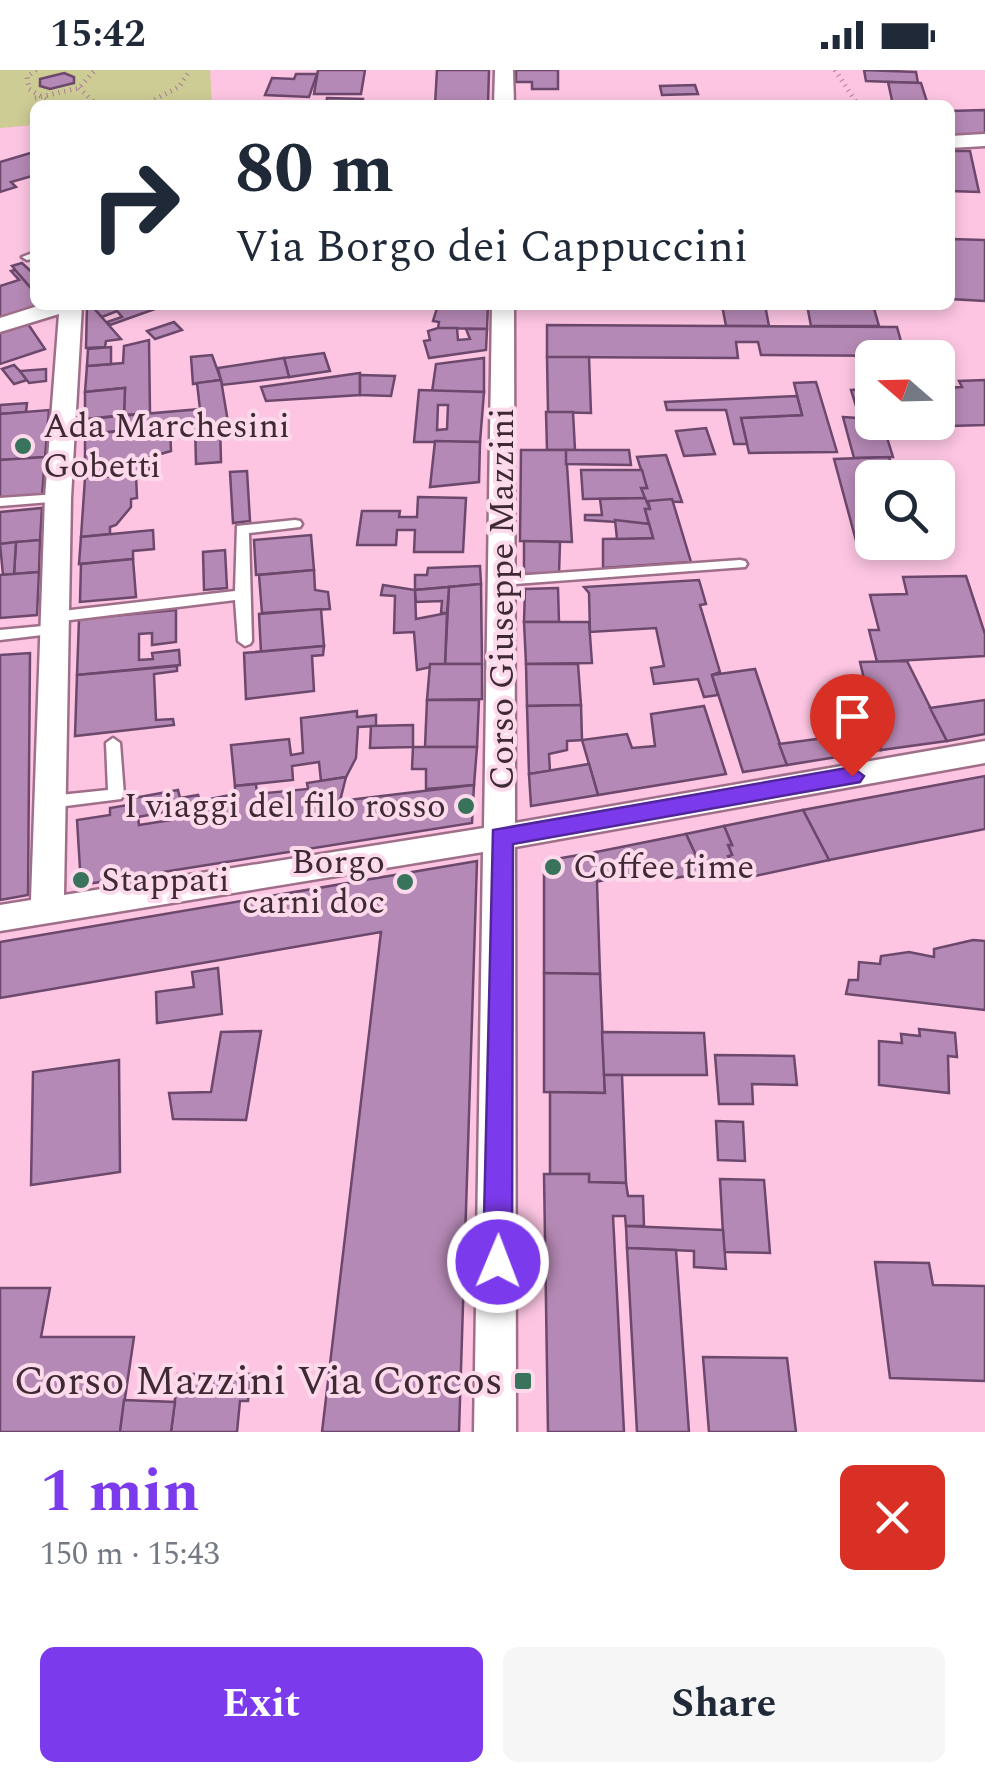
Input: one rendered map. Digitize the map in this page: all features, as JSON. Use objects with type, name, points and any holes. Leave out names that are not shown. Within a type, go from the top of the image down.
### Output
[{"type":"street","points":[[504,70],[504,100]]},
{"type":"street","points":[[955,142],[985,140]]},
{"type":"street","points":[[0,325],[51,310]]},
{"type":"street","points":[[47,910],[58,498],[68,310]]},
{"type":"street","name":"Corso Giuseppe Mazzini","points":[[495,1432],[504,310]]},
{"type":"street","points":[[0,918],[501,837],[985,752]]},
{"type":"lane","points":[[0,502],[58,498]]},
{"type":"lane","points":[[245,641],[242,529],[295,524]]},
{"type":"lane","points":[[502,581],[740,564]]},
{"type":"lane","points":[[0,634],[242,595]]},
{"type":"lane","points":[[50,802],[116,795],[113,743]]},
{"type":"path","points":[[36,70],[27,77],[27,88],[41,100]]},
{"type":"path","points":[[36,98],[79,88],[95,70]]},
{"type":"path","points":[[154,100],[179,88],[190,70]]},
{"type":"path","points":[[835,70],[855,100]]},
{"type":"path","points":[[79,88],[92,100]]},
{"type":"shaded area","points":[[0,70],[210,70],[212,100],[30,100],[30,125],[0,128]]},
{"type":"building","points":[[318,70],[365,70],[361,94],[314,94]]},
{"type":"building","points":[[437,70],[489,70],[488,100],[435,100]]},
{"type":"building","points":[[516,70],[558,70],[558,89],[532,89],[532,82],[516,82]]},
{"type":"building","points":[[864,70],[916,72],[918,83],[866,81]]},
{"type":"building","points":[[64,73],[74,77],[74,83],[50,89],[40,86],[40,79]]},
{"type":"building","points":[[296,74],[317,74],[309,97],[265,95],[272,78],[294,79]]},
{"type":"building","points":[[888,82],[921,83],[926,100],[892,100]]},
{"type":"building","points":[[695,85],[698,94],[662,95],[660,86]]},
{"type":"building","points":[[985,110],[985,134],[955,136],[955,111]]},
{"type":"building","points":[[955,151],[970,151],[979,192],[955,191]]},
{"type":"building","points":[[30,153],[30,177],[11,182],[16,187],[0,192],[0,162]]},
{"type":"building","points":[[955,239],[985,240],[985,301],[955,299]]},
{"type":"building","points":[[22,263],[30,270],[30,287],[12,266]]},
{"type":"building","points":[[15,270],[30,287],[30,309],[0,319],[0,286],[19,280],[11,271]]},
{"type":"building","points":[[87,310],[95,310],[121,339],[106,341],[105,347],[86,348]]},
{"type":"building","points":[[96,310],[152,310],[110,325],[107,322],[122,317],[117,311],[102,317]]},
{"type":"building","points":[[436,310],[488,310],[487,329],[438,328],[439,322],[433,321]]},
{"type":"building","points":[[723,310],[766,310],[769,326],[726,326]]},
{"type":"building","points":[[808,310],[874,310],[879,326],[811,326]]},
{"type":"building","points":[[174,322],[182,330],[155,339],[147,331]]},
{"type":"building","points":[[28,324],[45,349],[0,364],[0,333]]},
{"type":"building","points":[[547,325],[897,327],[901,340],[855,340],[855,356],[761,355],[758,342],[736,342],[738,358],[547,357]]},
{"type":"building","points":[[457,328],[458,340],[470,339],[466,329],[487,329],[486,350],[429,358],[424,341],[430,340],[428,331]]},
{"type":"building","points":[[149,340],[150,413],[124,415],[125,388],[85,392],[87,366],[123,363],[124,346]]},
{"type":"building","points":[[111,347],[111,364],[87,366],[88,349]]},
{"type":"building","points":[[324,353],[330,371],[289,377],[284,358]]},
{"type":"building","points":[[212,355],[221,380],[193,384],[191,357]]},
{"type":"building","points":[[547,357],[589,357],[591,413],[548,412]]},
{"type":"building","points":[[284,358],[289,377],[222,385],[218,368]]},
{"type":"building","points":[[484,358],[484,392],[432,392],[436,364]]},
{"type":"building","points":[[14,365],[27,380],[14,384],[2,369]]},
{"type":"building","points":[[46,369],[46,381],[29,383],[20,371]]},
{"type":"building","points":[[360,373],[360,395],[266,401],[261,387]]},
{"type":"building","points":[[360,375],[395,376],[391,396],[360,395]]},
{"type":"building","points":[[221,380],[228,422],[85,434],[86,419],[200,409],[197,383]]},
{"type":"building","points":[[985,380],[985,425],[955,426],[955,387],[962,387],[959,381]]},
{"type":"building","points":[[816,382],[837,452],[749,453],[741,418],[802,415],[794,383]]},
{"type":"building","points":[[125,388],[124,415],[85,419],[85,392]]},
{"type":"building","points":[[419,390],[484,392],[480,442],[414,442]],"holes":[[[438,405],[448,405],[447,429],[437,430]]]},
{"type":"building","points":[[797,396],[802,415],[741,418],[747,444],[734,444],[726,410],[667,410],[665,402]]},
{"type":"building","points":[[27,403],[26,412],[0,414],[0,405]]},
{"type":"building","name":"Ada Marchesini Gobetti","points":[[49,410],[45,457],[0,460],[0,414]]},
{"type":"building","points":[[546,412],[573,412],[575,450],[547,450]]},
{"type":"building","points":[[843,417],[855,418],[855,440],[888,440],[893,457],[854,458]]},
{"type":"building","points":[[220,423],[221,462],[196,464],[195,425]]},
{"type":"building","points":[[170,427],[171,451],[150,457],[149,475],[85,478],[85,434]]},
{"type":"building","points":[[706,428],[715,454],[684,456],[676,431]]},
{"type":"building","points":[[435,441],[480,442],[479,482],[430,487]]},
{"type":"building","points":[[521,450],[566,450],[572,542],[520,541]]},
{"type":"building","points":[[566,450],[629,450],[631,465],[566,464]]},
{"type":"building","points":[[666,455],[682,502],[645,501],[641,488],[647,488],[637,457]]},
{"type":"building","points":[[45,457],[42,496],[0,499],[0,460]]},
{"type":"building","points":[[834,459],[890,460],[855,460],[855,537]]},
{"type":"building","points":[[581,470],[642,470],[647,488],[641,488],[645,498],[583,499]]},
{"type":"building","points":[[247,471],[250,521],[233,523],[230,472]]},
{"type":"building","points":[[136,475],[137,498],[131,499],[131,507],[110,527],[110,534],[81,537],[85,478]]},
{"type":"building","points":[[418,497],[466,498],[463,552],[414,552],[415,530],[397,530],[396,545],[357,545],[362,511],[400,511],[399,517],[417,517]]},
{"type":"building","points":[[645,498],[650,509],[645,509],[649,524],[585,520],[585,515],[602,515],[600,499]]},
{"type":"building","points":[[672,499],[691,562],[603,568],[603,539],[653,538],[645,509],[650,509],[648,501]]},
{"type":"building","points":[[42,508],[40,540],[0,544],[0,512]]},
{"type":"building","points":[[615,520],[649,524],[653,538],[617,539]]},
{"type":"building","points":[[153,530],[154,549],[133,551],[133,559],[79,564],[81,537]]},
{"type":"building","points":[[311,535],[314,570],[256,575],[254,540]]},
{"type":"building","points":[[40,540],[39,572],[14,574],[16,542]]},
{"type":"building","points":[[524,541],[560,542],[559,574],[524,574]]},
{"type":"building","points":[[16,542],[14,574],[3,575],[0,544]]},
{"type":"building","points":[[225,550],[227,588],[204,590],[203,552]]},
{"type":"building","points":[[133,559],[136,597],[80,602],[81,564]]},
{"type":"building","points":[[480,566],[481,584],[415,590],[415,575],[427,575],[428,568]]},
{"type":"building","points":[[314,570],[315,590],[328,592],[330,609],[262,613],[259,575]]},
{"type":"building","points":[[39,572],[37,615],[0,618],[0,575]]},
{"type":"building","points":[[966,576],[985,634],[985,656],[877,662],[869,630],[879,630],[870,595],[907,594],[903,577]]},
{"type":"building","points":[[699,580],[706,604],[700,605],[720,672],[712,675],[718,695],[704,697],[698,679],[654,684],[651,668],[664,666],[656,628],[590,632],[589,593],[584,587]]},
{"type":"building","points":[[481,584],[482,664],[445,664],[449,587]]},
{"type":"building","points":[[383,585],[415,590],[416,619],[447,613],[445,664],[417,670],[414,632],[394,633],[395,596],[381,595]]},
{"type":"building","points":[[449,587],[447,613],[441,613],[442,601],[416,602],[415,590]]},
{"type":"building","points":[[558,588],[559,622],[524,622],[525,589]]},
{"type":"building","points":[[321,609],[324,646],[261,652],[259,614]]},
{"type":"building","points":[[176,610],[176,642],[152,645],[152,633],[139,634],[139,660],[153,659],[152,653],[179,650],[180,665],[77,675],[79,619]]},
{"type":"building","points":[[524,622],[589,622],[592,663],[526,664]]},
{"type":"building","points":[[324,646],[323,655],[312,656],[314,691],[246,699],[244,653]]},
{"type":"building","points":[[30,653],[28,895],[0,900],[0,655]]},
{"type":"building","points":[[907,661],[947,741],[881,750],[860,662]]},
{"type":"building","points":[[430,664],[482,664],[482,699],[427,700]]},
{"type":"building","points":[[526,664],[578,664],[581,705],[527,706]]},
{"type":"building","points":[[177,666],[177,671],[154,674],[156,720],[173,719],[174,725],[75,736],[77,675]]},
{"type":"building","points":[[755,669],[787,765],[743,772],[712,675]]},
{"type":"building","points":[[427,700],[479,700],[477,747],[425,747]]},
{"type":"building","points":[[985,700],[985,734],[947,741],[930,708]]},
{"type":"building","points":[[581,705],[582,740],[567,741],[567,750],[549,754],[550,771],[529,774],[527,706]]},
{"type":"building","points":[[704,706],[726,774],[598,795],[582,740],[627,734],[632,748],[655,746],[651,714]]},
{"type":"building","points":[[357,711],[357,717],[376,715],[376,726],[358,727],[356,758],[346,777],[321,781],[319,762],[292,766],[293,780],[235,786],[231,745],[289,739],[291,755],[303,753],[301,718]]},
{"type":"building","points":[[413,725],[413,747],[370,748],[371,726]]},
{"type":"building","points":[[877,731],[881,750],[787,765],[779,744]]},
{"type":"building","points":[[413,747],[477,747],[474,785],[426,789],[426,769],[412,769]]},
{"type":"building","points":[[589,764],[598,795],[531,806],[529,774]]},
{"type":"building","points":[[985,776],[985,829],[829,860],[803,810]]},
{"type":"building","points":[[346,777],[340,801],[474,785],[472,823],[81,885],[77,820],[110,815],[110,808],[128,805],[128,799],[178,790],[180,798],[198,795],[200,801],[235,794],[235,786],[256,784],[257,794],[308,789],[307,783]],"holes":[[[170,811],[171,820],[139,825],[138,817]]]},
{"type":"building","points":[[803,810],[829,860],[741,879],[728,856],[732,855],[728,845],[732,845],[724,826]]},
{"type":"building","points":[[724,826],[732,845],[728,845],[732,855],[728,856],[734,867],[704,873],[686,834]]},
{"type":"building","points":[[686,834],[704,873],[675,878],[671,866],[596,882],[596,852]]},
{"type":"building","points":[[596,852],[600,974],[544,973],[544,861]]},
{"type":"building","points":[[477,861],[459,1432],[322,1432],[381,932],[0,998],[0,942]]},
{"type":"building","points":[[985,941],[985,1010],[846,994],[849,980],[858,980],[859,962],[880,964],[881,956],[909,952],[934,957],[934,949]]},
{"type":"building","points":[[218,968],[222,1014],[157,1023],[156,992],[194,987],[192,972]]},
{"type":"building","points":[[544,973],[600,974],[605,1093],[544,1092]]},
{"type":"building","points":[[919,1029],[955,1033],[957,1057],[948,1056],[949,1093],[879,1085],[879,1041],[902,1043],[901,1034],[920,1036]]},
{"type":"building","points":[[261,1031],[246,1120],[173,1119],[169,1093],[211,1092],[221,1032]]},
{"type":"building","points":[[602,1032],[704,1033],[707,1075],[604,1075]]},
{"type":"building","points":[[715,1055],[794,1056],[797,1085],[752,1084],[753,1104],[719,1104]]},
{"type":"building","points":[[119,1060],[120,1172],[31,1185],[33,1072]]},
{"type":"building","points":[[604,1075],[622,1075],[626,1183],[589,1182],[589,1174],[550,1174],[550,1092],[605,1093]]},
{"type":"building","points":[[716,1121],[743,1122],[745,1161],[718,1160]]},
{"type":"building","points":[[544,1174],[589,1174],[589,1182],[626,1183],[628,1196],[643,1196],[644,1226],[626,1226],[625,1216],[613,1216],[624,1432],[548,1432]]},
{"type":"building","points":[[720,1179],[764,1180],[770,1253],[724,1252]]},
{"type":"building","points":[[626,1226],[723,1230],[726,1269],[694,1267],[694,1251],[627,1248]]},
{"type":"building","points":[[627,1248],[676,1250],[689,1432],[637,1432]]},
{"type":"building","points":[[875,1262],[929,1263],[933,1285],[985,1286],[985,1381],[890,1378]]},
{"type":"building","points":[[0,1288],[50,1288],[41,1337],[134,1337],[120,1432],[0,1432]]},
{"type":"building","points":[[703,1357],[787,1358],[796,1432],[709,1432]]},
{"type":"building","points":[[178,1374],[251,1374],[248,1401],[240,1401],[237,1432],[171,1432]]},
{"type":"building","points":[[124,1400],[175,1402],[171,1432],[120,1432]]},
{"type":"place","name":"Ada Marchesini Gobetti","points":[[23,446]]},
{"type":"place","name":"I viaggi del filo rosso","points":[[466,806]]},
{"type":"place","name":"Coffee time","points":[[553,867]]},
{"type":"place","name":"Stappati","points":[[81,880]]},
{"type":"place","name":"Borgo carni doc","points":[[405,882]]},
{"type":"place","name":"Corso Mazzini Via Corcos","points":[[523,1381]]},
{"type":"route","points":[[498,1262],[501,837],[852,776]]}]
